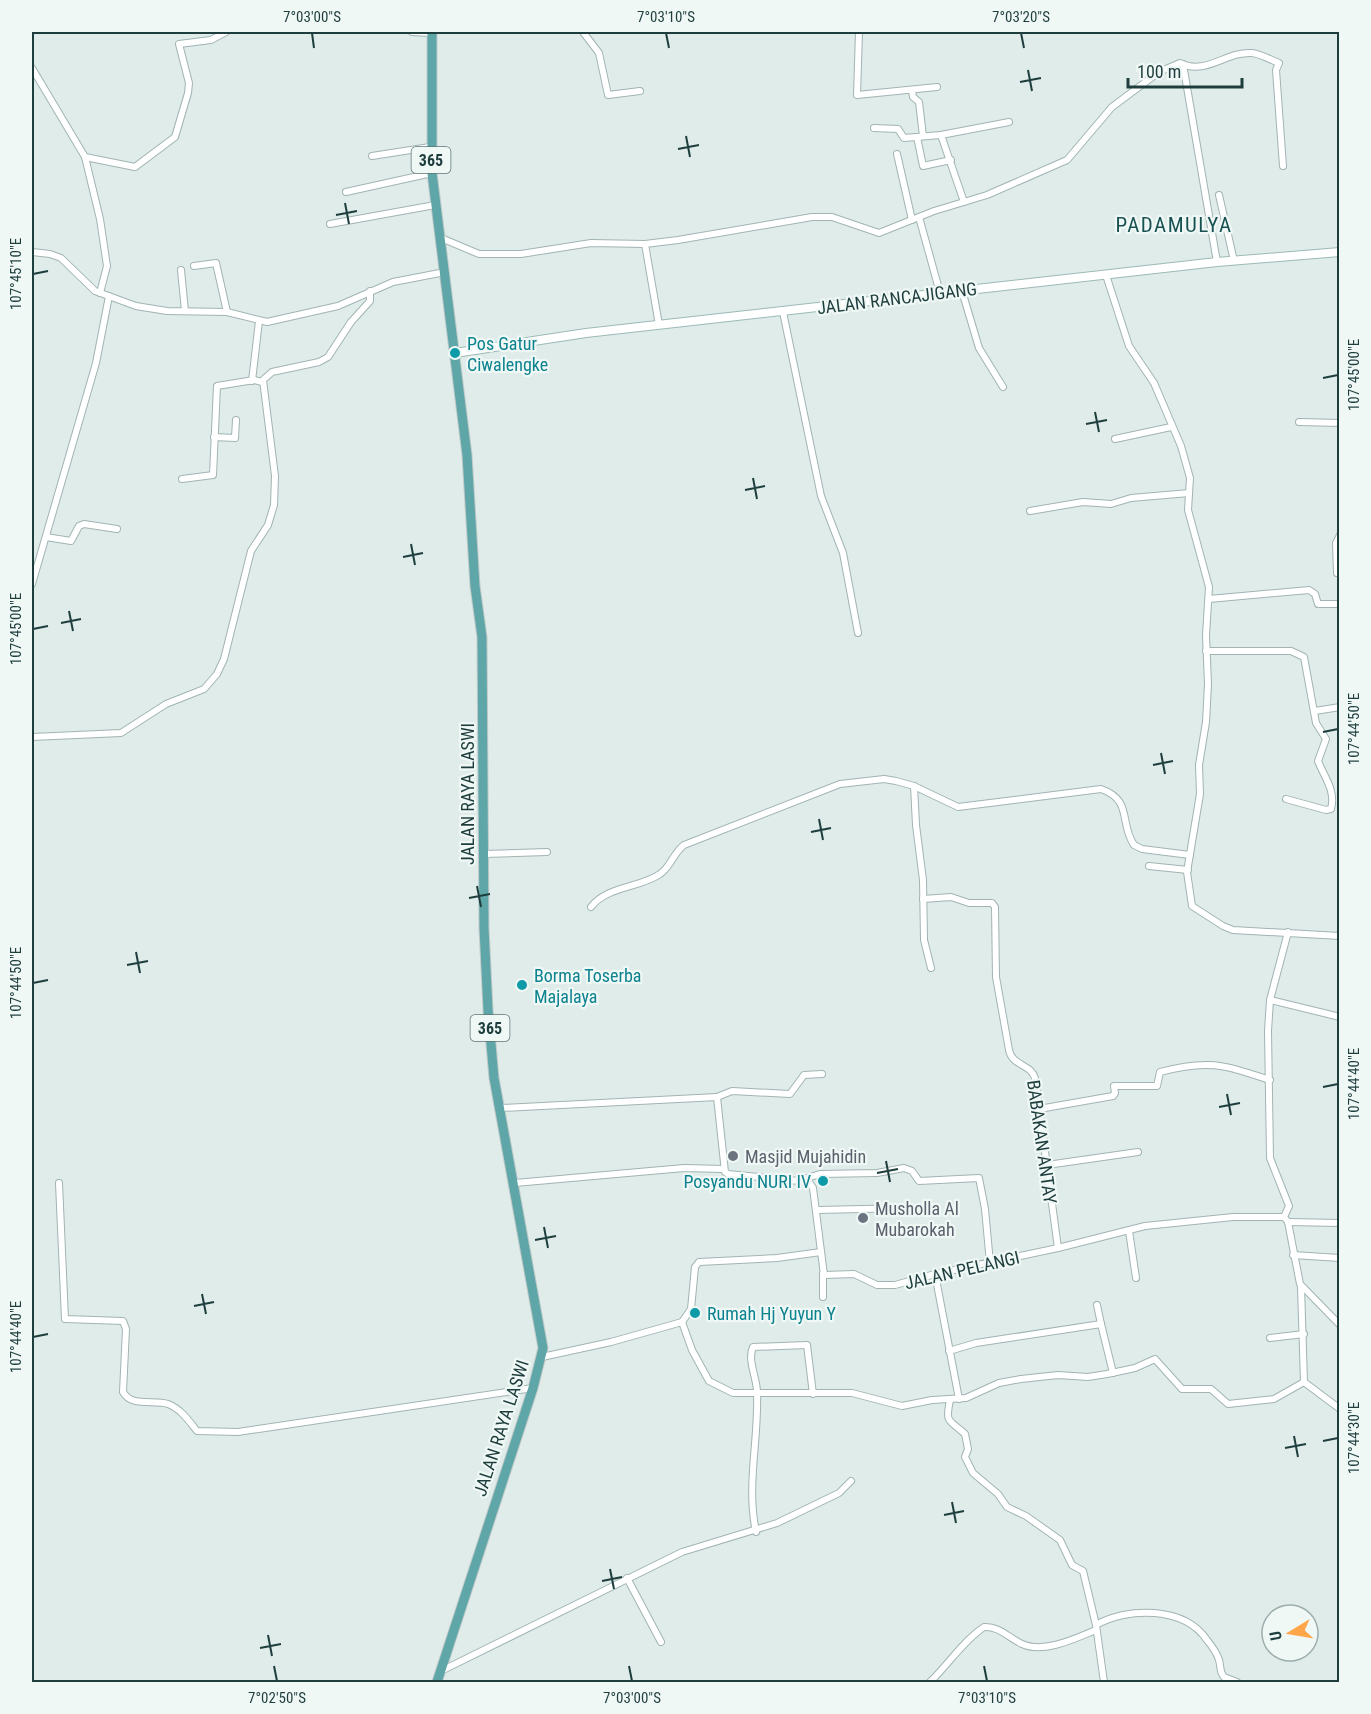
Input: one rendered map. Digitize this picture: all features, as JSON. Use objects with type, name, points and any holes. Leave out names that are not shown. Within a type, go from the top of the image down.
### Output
[{"type":"main road","name":"JALAN RAYA LASWI","points":[[432,32],[430,147],[432,173],[467,455],[475,586],[482,637],[485,966],[494,1078],[539,1317],[542,1357],[437,1683]]},
{"type":"main road","name":"JALAN RANCAJIGANG","points":[[455,353],[518,342],[659,325],[1217,262],[1340,252]]},
{"type":"street","points":[[85,157],[135,167],[172,142],[188,93],[189,83],[179,45],[211,40],[226,32]]},
{"type":"street","points":[[412,32],[432,32]]},
{"type":"street","points":[[583,32],[598,53],[608,95],[640,91]]},
{"type":"street","points":[[859,32],[857,95],[937,87]]},
{"type":"street","points":[[1183,64],[1189,68],[1200,67],[1253,53],[1279,63],[1277,68],[1282,166]]},
{"type":"street","points":[[1183,64],[1184,81],[1195,129],[1217,262]]},
{"type":"street","points":[[441,238],[488,256],[539,253],[591,243],[645,244],[812,217],[832,217],[879,233],[912,220],[920,223],[964,202],[1067,160],[1112,107],[1159,72],[1183,64]]},
{"type":"street","points":[[32,68],[85,157],[100,219],[107,266],[100,293]]},
{"type":"street","points":[[912,91],[913,97],[919,102],[923,166],[951,160]]},
{"type":"street","points":[[874,128],[898,129],[903,138],[941,135],[1009,122]]},
{"type":"street","points":[[941,135],[964,202]]},
{"type":"street","points":[[372,156],[430,147]]},
{"type":"street","points":[[897,154],[912,220]]},
{"type":"street","points":[[346,192],[432,173]]},
{"type":"street","points":[[1220,195],[1234,261]]},
{"type":"street","points":[[330,224],[435,205]]},
{"type":"street","points":[[920,223],[940,293]]},
{"type":"street","points":[[645,244],[659,325]]},
{"type":"street","points":[[32,252],[61,258],[100,293],[148,309],[226,312],[259,321],[273,321],[328,309],[370,294],[393,282],[445,272]]},
{"type":"street","points":[[194,266],[216,263],[226,312]]},
{"type":"street","points":[[181,270],[185,311]]},
{"type":"street","points":[[1106,275],[1127,340],[1154,383],[1181,446],[1187,467],[1188,510],[1206,572],[1209,599],[1206,651],[1208,684],[1200,765],[1200,794],[1188,870],[1192,906],[1200,913],[1233,930],[1340,936]]},
{"type":"street","points":[[962,291],[979,348],[1003,387]]},
{"type":"street","points":[[182,479],[213,475],[217,386],[258,381],[272,372],[319,362],[328,357],[370,294]]},
{"type":"street","points":[[32,584],[96,363],[109,296]]},
{"type":"street","points":[[783,312],[821,496],[843,553],[858,633]]},
{"type":"street","points":[[32,736],[121,733],[166,704],[198,693],[218,674],[224,660],[251,551],[268,525],[274,505],[275,476],[258,381],[259,321]]},
{"type":"street","points":[[214,437],[235,438],[236,420]]},
{"type":"street","points":[[1299,422],[1340,423]]},
{"type":"street","points":[[1115,439],[1171,427]]},
{"type":"street","points":[[1030,511],[1083,502],[1110,504],[1131,498],[1189,493]]},
{"type":"street","points":[[46,537],[71,541],[79,526],[84,524],[117,529]]},
{"type":"street","points":[[1338,573],[1336,543],[1340,535]]},
{"type":"street","points":[[1209,599],[1309,590],[1315,594],[1318,604],[1340,604]]},
{"type":"street","points":[[1206,651],[1299,652],[1305,660],[1318,727],[1327,740],[1318,761],[1330,786],[1332,805],[1326,810],[1286,799]]},
{"type":"street","points":[[1315,711],[1340,707]]},
{"type":"street","points":[[591,907],[611,893],[660,874],[675,852],[684,844],[833,787],[884,780],[914,786],[958,807],[1101,789],[1110,792],[1120,801],[1134,845],[1142,849],[1190,855]]},
{"type":"street","points":[[914,786],[923,899],[924,945],[931,968]]},
{"type":"street","points":[[484,854],[547,852]]},
{"type":"street","points":[[1149,866],[1188,870]]},
{"type":"street","name":"BABAKAN ANTAY","points":[[923,899],[951,897],[969,903],[994,905],[997,931],[996,977],[1010,1056],[1032,1071],[1058,1248]]},
{"type":"street","points":[[1288,932],[1270,1000],[1269,1146],[1272,1166],[1289,1206],[1286,1220],[1301,1286],[1304,1382]]},
{"type":"street","points":[[1270,1000],[1340,1017]]},
{"type":"street","points":[[1039,1109],[1113,1096],[1114,1086],[1157,1086],[1160,1072],[1207,1063],[1232,1066],[1270,1080]]},
{"type":"street","points":[[501,1108],[717,1097],[732,1091],[790,1094],[804,1075],[822,1074]]},
{"type":"street","points":[[717,1097],[724,1169],[728,1174],[801,1180],[812,1184],[817,1210],[823,1297]]},
{"type":"street","points":[[1047,1165],[1138,1152]]},
{"type":"street","points":[[801,1180],[820,1173],[877,1173],[904,1168],[912,1171],[919,1181],[979,1178],[985,1209],[990,1263]]},
{"type":"street","points":[[515,1183],[673,1169],[724,1169]]},
{"type":"street","points":[[59,1182],[65,1319],[123,1321],[126,1329],[123,1392],[125,1396],[134,1401],[167,1403],[180,1412],[197,1431],[238,1432],[533,1388]]},
{"type":"street","points":[[817,1210],[908,1208]]},
{"type":"street","name":"JALAN PELANGI","points":[[823,1274],[826,1276],[854,1274],[878,1285],[889,1286],[1129,1231],[1197,1220],[1286,1220],[1340,1223]]},
{"type":"street","points":[[1129,1231],[1136,1278]]},
{"type":"street","points":[[542,1357],[611,1342],[682,1322],[692,1309],[697,1263],[821,1252]]},
{"type":"street","points":[[1293,1255],[1340,1258]]},
{"type":"street","points":[[935,1274],[959,1399]]},
{"type":"street","points":[[1301,1286],[1340,1325]]},
{"type":"street","points":[[1097,1305],[1113,1373]]},
{"type":"street","points":[[682,1322],[692,1350],[709,1381],[733,1394],[852,1394],[896,1406],[959,1399],[1012,1380],[1058,1375],[1088,1377],[1113,1373],[1155,1359],[1182,1389],[1211,1389],[1232,1404],[1274,1399],[1304,1382]]},
{"type":"street","points":[[949,1351],[976,1343],[1063,1332],[1101,1324]]},
{"type":"street","points":[[1270,1338],[1304,1334]]},
{"type":"street","points":[[756,1532],[751,1499],[758,1394],[751,1351],[753,1347],[804,1344],[808,1348],[813,1394]]},
{"type":"street","points":[[1304,1382],[1340,1408]]},
{"type":"street","points":[[950,1400],[947,1415],[949,1422],[965,1434],[968,1449],[965,1457],[973,1473],[998,1494],[1007,1507],[1026,1516],[1063,1542],[1072,1565],[1085,1574],[1104,1683]]},
{"type":"street","points":[[441,1671],[627,1578],[703,1544],[756,1532],[839,1493],[847,1488],[851,1481]]},
{"type":"street","points":[[627,1578],[661,1642]]},
{"type":"street","points":[[930,1683],[972,1636],[984,1627],[996,1628],[1024,1645],[1034,1647],[1076,1639],[1122,1614],[1171,1615],[1182,1618],[1207,1639],[1219,1658],[1224,1677],[1237,1683]]},
{"type":"place","name":"Pos Gatur Ciwalengke","points":[[455,353]]},
{"type":"place","name":"Borma Toserba Majalaya","points":[[522,985]]},
{"type":"place","name":"Masjid Mujahidin","points":[[733,1156]]},
{"type":"place","name":"Posyandu NURI IV","points":[[823,1181]]},
{"type":"place","name":"Musholla Al Mubarokah","points":[[863,1218]]},
{"type":"place","name":"Rumah Hj Yuyun Y","points":[[695,1313]]},
{"type":"district","name":"PADAMULYA","points":[[1174,225]]}]
